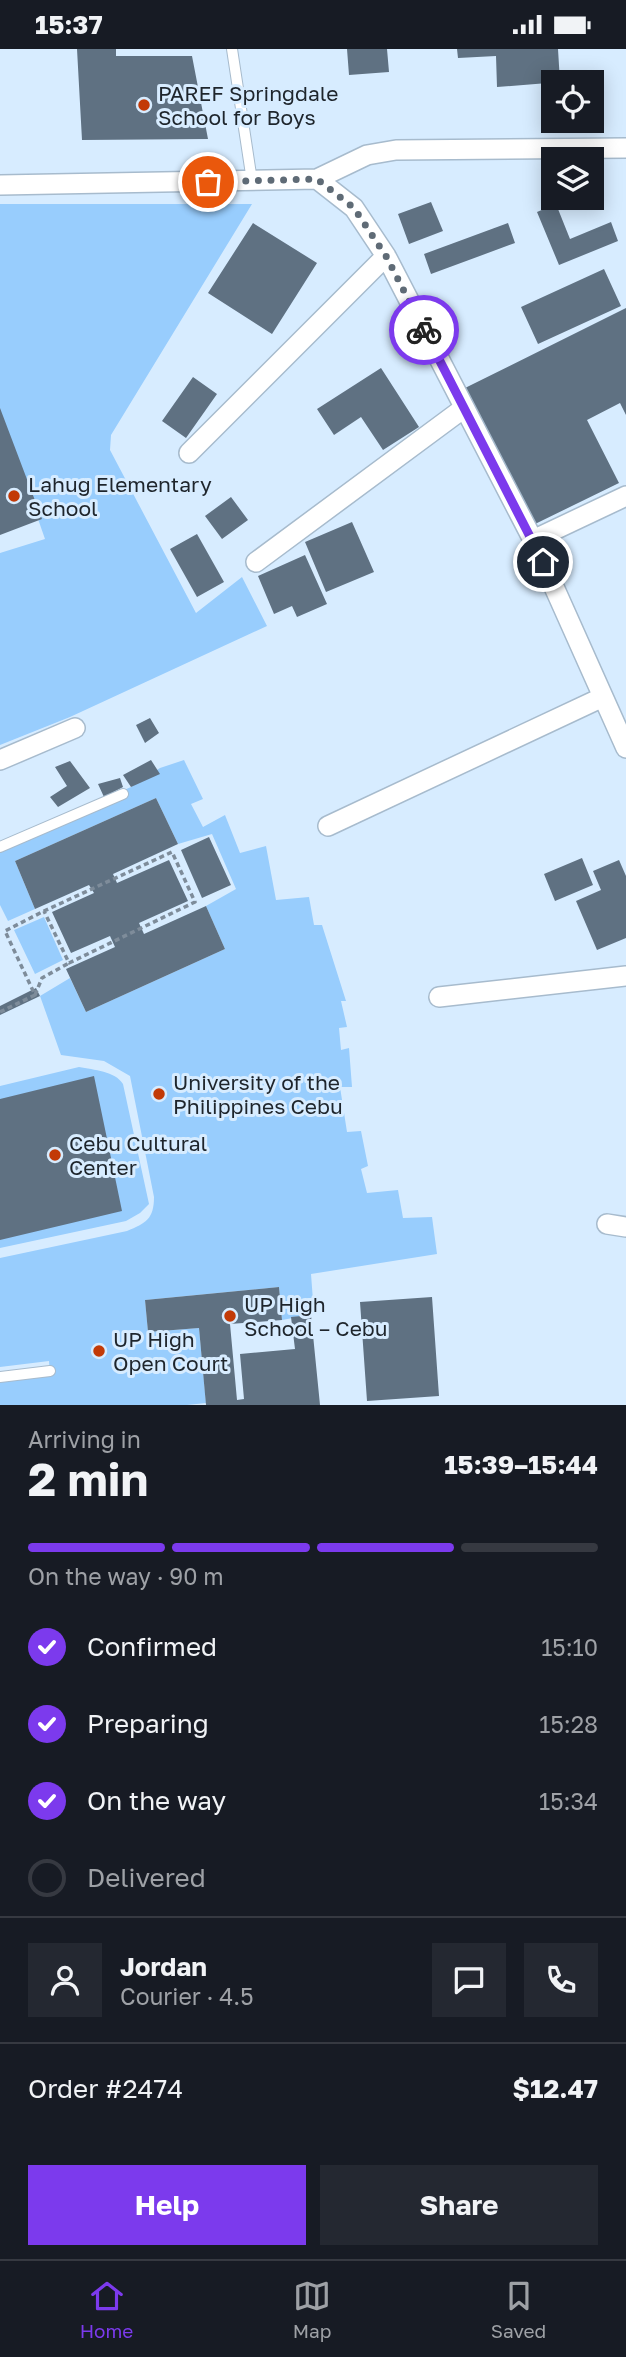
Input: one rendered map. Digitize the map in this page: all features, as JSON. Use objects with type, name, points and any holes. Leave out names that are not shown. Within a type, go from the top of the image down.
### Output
[{"type":"street","points":[[0,185],[317,179],[367,155],[396,150],[626,148]]},
{"type":"street","points":[[317,179],[354,208],[386,256],[533,540],[626,747]]},
{"type":"street","points":[[189,453],[386,256]]},
{"type":"street","points":[[256,562],[464,408]]},
{"type":"street","points":[[533,540],[626,496]]},
{"type":"street","points":[[328,825],[603,697]]},
{"type":"street","points":[[0,760],[75,728]]},
{"type":"street","points":[[439,997],[626,976]]},
{"type":"lane","points":[[232,49],[252,181]]},
{"type":"lane","points":[[0,847],[124,795]]},
{"type":"lane","points":[[0,1377],[50,1371]]},
{"type":"path","points":[[0,1012],[35,995],[42,978],[195,902],[172,852],[5,931],[35,995]]},
{"type":"path","points":[[44,911],[69,963]]},
{"type":"shaded area","points":[[0,204],[252,204],[111,435],[110,450],[196,613],[242,577],[267,626],[70,717],[0,745],[0,553],[45,539],[0,410]]},
{"type":"shaded area","points":[[184,760],[203,799],[191,804],[203,827],[225,815],[240,853],[266,846],[276,900],[309,897],[314,925],[322,925],[346,1001],[341,1001],[347,1027],[339,1028],[341,1050],[349,1048],[352,1087],[340,1087],[347,1132],[361,1131],[368,1166],[361,1169],[367,1193],[398,1190],[403,1218],[432,1217],[437,1254],[311,1274],[314,1314],[282,1320],[279,1287],[145,1300],[148,1332],[199,1328],[206,1403],[0,1405],[0,1381],[50,1375],[49,1361],[0,1367],[0,1258],[127,1231],[148,1219],[154,1204],[130,1076],[104,1061],[61,1055],[40,996],[70,978],[86,1012],[225,949],[206,906],[236,889],[212,834],[178,844],[156,798],[15,861],[35,909],[8,921],[0,905],[0,844],[131,787],[160,768]]},
{"type":"shaded area","points":[[44,917],[63,960],[35,974],[14,930]]},
{"type":"shaded area","name":"Cebu Cultural Center","points":[[79,1067],[110,1074],[123,1084],[149,1204],[126,1221],[0,1248],[0,1086]]},
{"type":"building","points":[[77,49],[116,49],[116,56],[192,56],[208,139],[82,140]]},
{"type":"building","points":[[347,49],[387,49],[389,72],[349,75]]},
{"type":"building","points":[[457,49],[558,49],[559,70],[541,70],[541,84],[497,87],[496,56],[458,58]]},
{"type":"building","points":[[431,202],[443,231],[409,244],[398,214]]},
{"type":"building","points":[[558,210],[570,239],[611,222],[618,241],[559,265],[537,212]]},
{"type":"building","points":[[253,223],[317,263],[272,334],[208,293]]},
{"type":"building","points":[[508,223],[515,243],[431,274],[424,254]]},
{"type":"building","points":[[604,269],[621,306],[538,344],[521,307]]},
{"type":"building","points":[[626,308],[626,415],[620,403],[587,420],[619,483],[533,525],[465,388]]},
{"type":"building","points":[[381,368],[419,427],[383,450],[361,417],[334,435],[317,409]]},
{"type":"building","points":[[193,377],[217,394],[186,438],[162,421]]},
{"type":"building","name":"Lahug Elementary School","points":[[0,408],[42,519],[0,535]]},
{"type":"building","points":[[231,497],[248,520],[222,539],[205,516]]},
{"type":"building","points":[[352,522],[374,572],[326,592],[305,542]]},
{"type":"building","points":[[197,534],[224,582],[197,597],[170,549]]},
{"type":"building","points":[[305,555],[327,604],[297,617],[292,606],[274,614],[258,576]]},
{"type":"building","points":[[150,718],[159,733],[145,743],[136,725]]},
{"type":"building","points":[[151,760],[160,774],[131,787],[123,775]]},
{"type":"building","points":[[70,761],[90,788],[58,807],[50,797],[67,786],[55,767]]},
{"type":"building","points":[[120,778],[123,787],[104,797],[98,784]]},
{"type":"building","points":[[156,798],[178,844],[113,874],[117,883],[169,860],[188,901],[139,923],[144,934],[206,906],[225,949],[86,1012],[66,969],[115,947],[110,936],[71,953],[52,912],[94,893],[89,885],[35,909],[15,861]]},
{"type":"building","points":[[209,837],[231,885],[202,898],[181,850]]},
{"type":"building","points":[[582,858],[593,885],[555,901],[544,874]]},
{"type":"building","points":[[619,860],[626,876],[626,938],[597,950],[576,901],[601,890],[593,871]]},
{"type":"building","points":[[36,988],[40,996],[0,1015],[0,1006]]},
{"type":"building","name":"Cebu Cultural Center","points":[[94,1076],[122,1211],[0,1240],[0,1099]]},
{"type":"building","points":[[279,1287],[282,1320],[230,1324],[237,1400],[244,1399],[240,1354],[295,1349],[291,1317],[311,1315],[320,1405],[206,1405],[199,1328],[148,1332],[145,1300]]},
{"type":"building","points":[[432,1297],[439,1396],[367,1401],[360,1302]]},
{"type":"way so far","points":[[208,182],[317,179],[354,208],[386,256],[424,330]]},
{"type":"place","name":"PAREF Springdale School for Boys","points":[[144,105]]},
{"type":"place","name":"Lahug Elementary School","points":[[14,496]]},
{"type":"place","name":"University of the Philippines Cebu","points":[[159,1094]]},
{"type":"place","name":"Cebu Cultural Center","points":[[55,1155]]},
{"type":"place","name":"UP High School – Cebu","points":[[230,1316]]},
{"type":"place","name":"UP High Open Court","points":[[99,1351]]},
{"type":"route","points":[[424,330],[543,562]]}]
